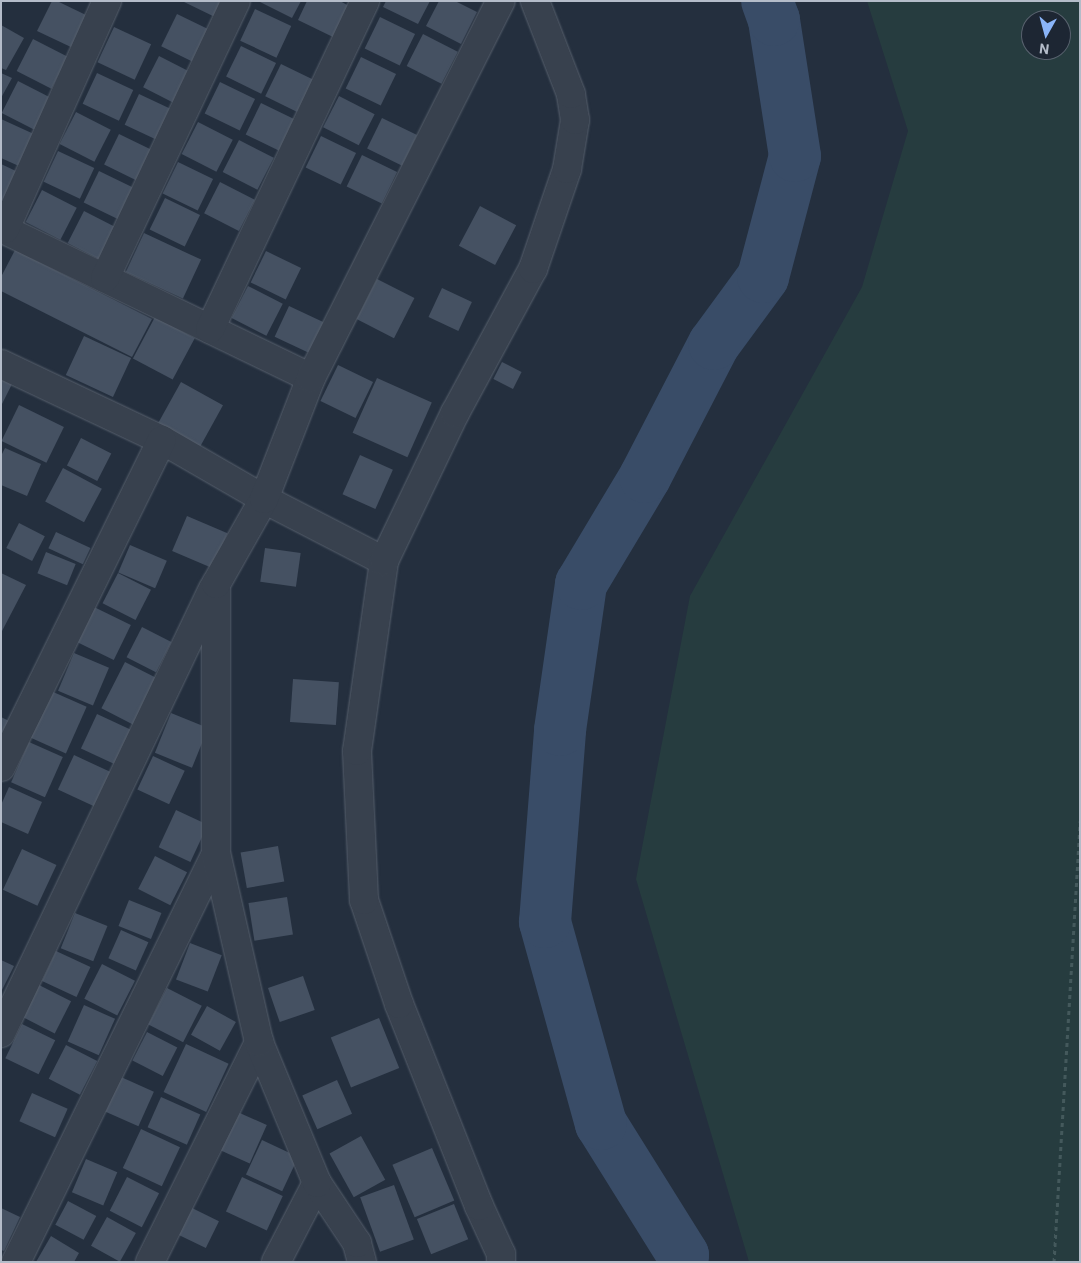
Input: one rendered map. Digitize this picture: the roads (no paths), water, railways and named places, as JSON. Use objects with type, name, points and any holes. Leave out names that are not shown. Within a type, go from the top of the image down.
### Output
[{"type":"street","points":[[107,1],[3,228],[311,378]]},
{"type":"street","points":[[105,278],[236,1]]},
{"type":"street","points":[[210,329],[365,1]]},
{"type":"street","points":[[1,1034],[216,584],[264,499],[311,378],[501,1]]},
{"type":"street","points":[[501,1262],[501,1254],[479,1206],[399,1004],[364,900],[357,751],[384,561],[455,413],[532,269],[568,169],[575,120],[572,94],[535,1]]},
{"type":"street","points":[[1,364],[162,440],[264,499],[384,561]]},
{"type":"street","points":[[1,767],[162,440]]},
{"type":"street","points":[[216,584],[216,853],[259,1042],[316,1183],[357,1243],[362,1262]]},
{"type":"street","points":[[16,1262],[216,853]]},
{"type":"street","points":[[150,1262],[259,1042]]},
{"type":"street","points":[[276,1262],[316,1183]]},
{"type":"waterway","points":[[682,1262],[683,1255],[601,1124],[545,922],[560,730],[581,584],[645,477],[714,344],[763,277],[795,156],[774,20],[767,1]]}]
